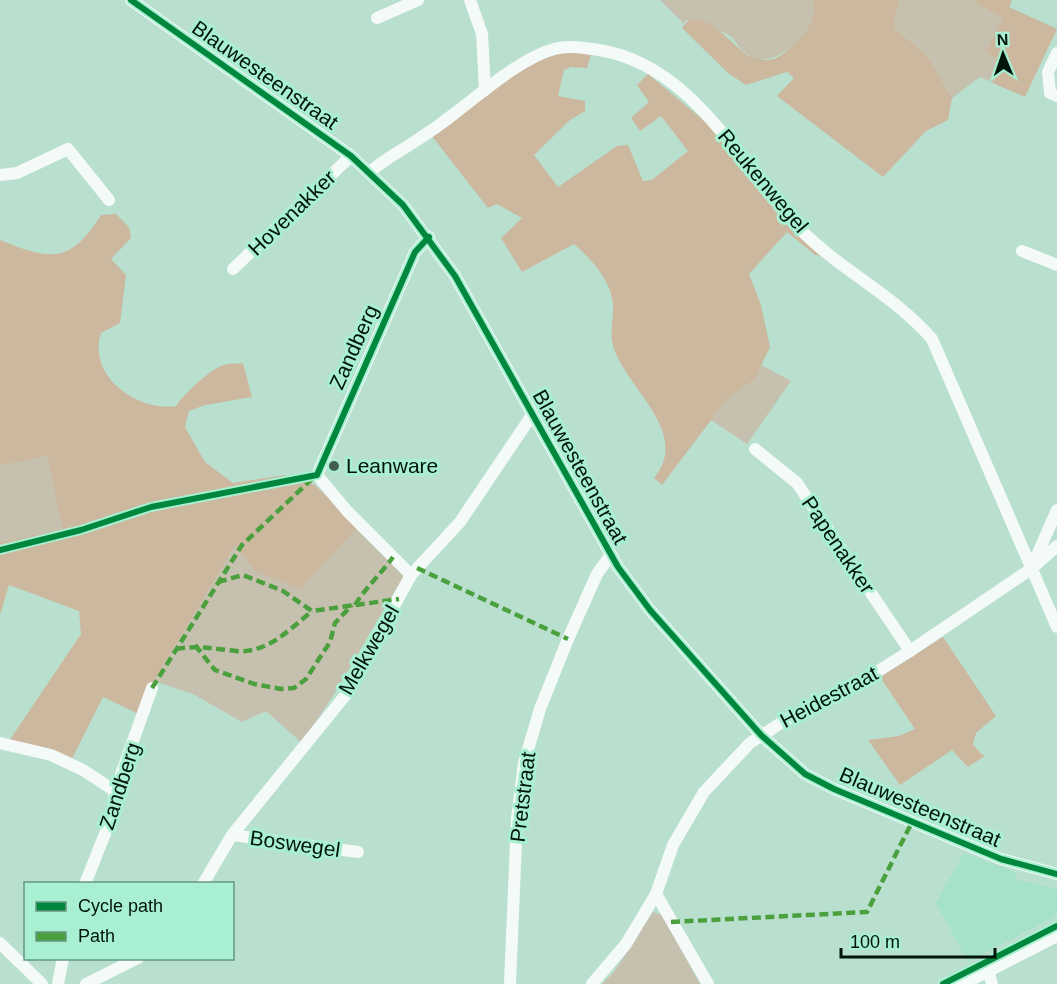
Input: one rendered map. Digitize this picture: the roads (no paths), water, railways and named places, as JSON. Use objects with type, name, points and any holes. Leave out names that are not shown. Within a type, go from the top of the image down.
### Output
[{"type":"street","name":"Blauwesteenstraat","points":[[131,0],[351,156],[370,172],[429,237],[455,276],[610,556],[650,610],[761,735],[794,766],[834,789],[1001,859],[1057,874]]},
{"type":"street","points":[[377,18],[417,0]]},
{"type":"street","points":[[470,0],[482,34],[485,90]]},
{"type":"street","name":"Reukenwegel","points":[[370,172],[485,90],[553,49],[571,46],[626,57],[653,69],[676,87],[726,134],[801,229],[895,304],[932,339],[1057,627]]},
{"type":"street","points":[[1057,53],[1048,72],[1050,93],[1057,96]]},
{"type":"street","points":[[0,175],[17,173],[68,149],[109,200]]},
{"type":"street","name":"Hovenakker","points":[[233,269],[351,156]]},
{"type":"street","name":"Zandberg","points":[[411,575],[348,512],[317,475],[415,252],[429,237]]},
{"type":"street","points":[[1022,251],[1057,265]]},
{"type":"street","name":"Melkwegel","points":[[204,882],[232,835],[344,697],[411,575],[460,522],[532,415]]},
{"type":"street","name":"Papenakker","points":[[755,449],[797,483],[910,651]]},
{"type":"street","points":[[1031,569],[1057,510]]},
{"type":"street","name":"Heidestraat","points":[[592,984],[626,944],[656,894],[673,845],[704,792],[742,751],[761,735],[845,692],[910,651],[1031,569],[1057,546]]},
{"type":"street","name":"Pretstraat","points":[[510,984],[517,818],[524,763],[540,710],[573,628],[597,574],[610,556]]},
{"type":"street","name":"Zandberg","points":[[86,882],[112,816],[115,791],[152,688]]},
{"type":"street","points":[[0,742],[51,755],[83,770],[115,791]]},
{"type":"street","name":"Boswegel","points":[[232,835],[358,852]]},
{"type":"street","points":[[656,894],[708,984]]},
{"type":"street","points":[[961,984],[1057,935]]},
{"type":"street","points":[[0,943],[42,984]]},
{"type":"street","points":[[58,984],[63,960]]},
{"type":"street","points":[[86,984],[134,960]]},
{"type":"street","points":[[988,970],[992,984]]},
{"type":"place","name":"Leanware","points":[[334,466]]}]
